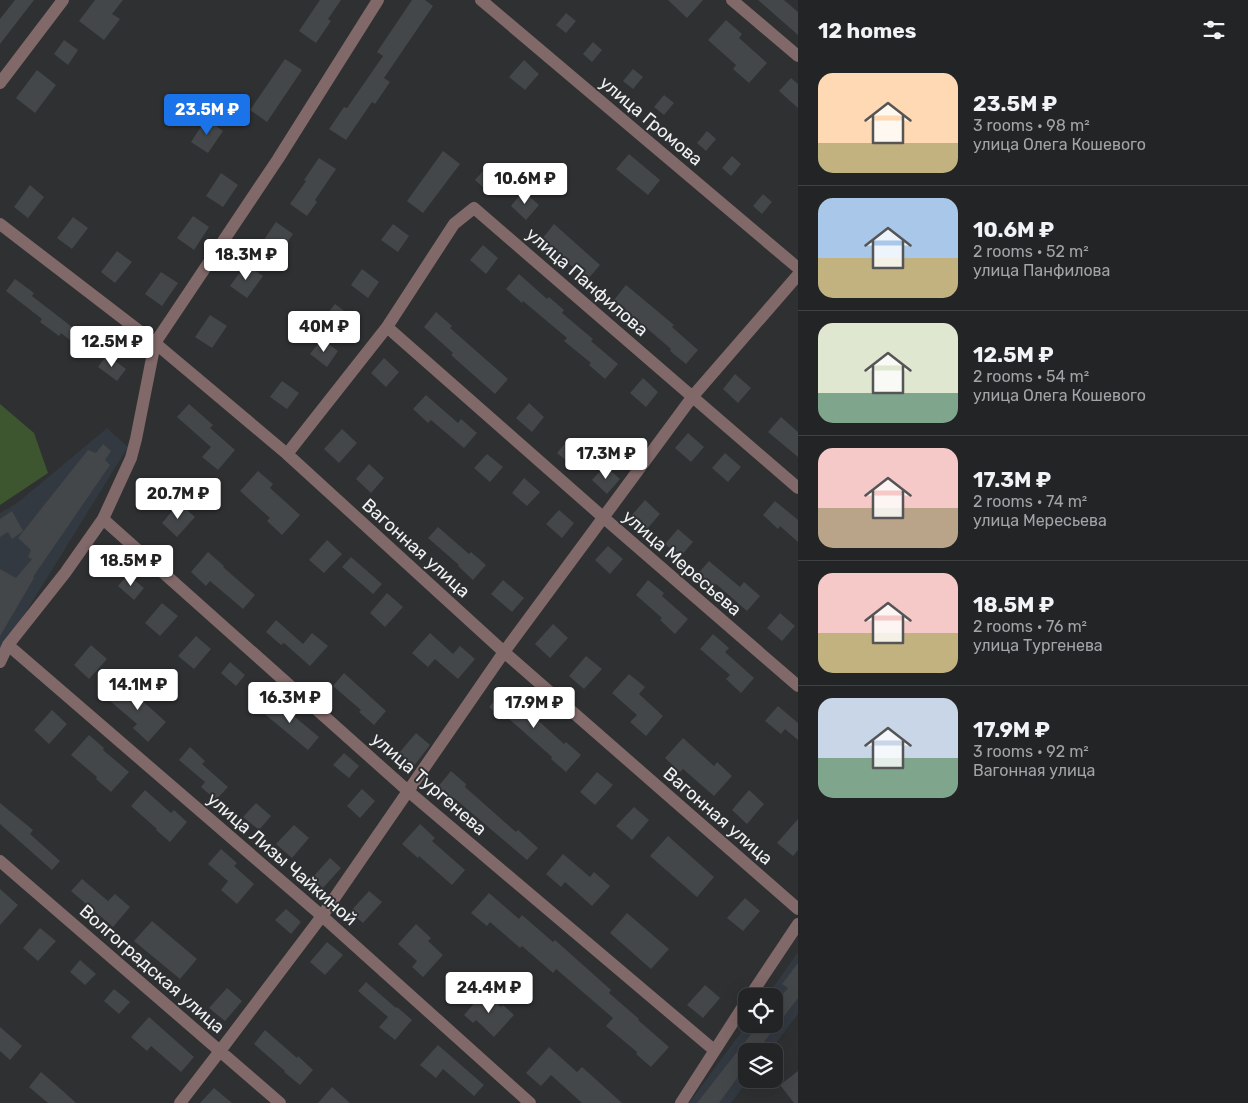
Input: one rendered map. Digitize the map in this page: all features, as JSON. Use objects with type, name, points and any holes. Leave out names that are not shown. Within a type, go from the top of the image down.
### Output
[{"type":"street","points":[[0,82],[63,0]]},
{"type":"street","points":[[0,662],[8,645],[65,573],[104,519],[131,458],[155,343],[278,159],[378,0]]},
{"type":"street","name":"улица Громова","points":[[481,0],[798,268]]},
{"type":"street","points":[[732,0],[798,56]]},
{"type":"street","name":"улица Панфилова","points":[[287,454],[387,327],[454,224],[474,208],[694,396],[798,488]]},
{"type":"street","name":"Вагонная улица","points":[[0,224],[155,343],[287,454],[504,652],[798,909]]},
{"type":"street","points":[[180,1103],[322,916],[504,652],[694,396],[798,275]]},
{"type":"street","name":"улица Мересьева","points":[[387,327],[798,686]]},
{"type":"street","name":"улица Тургенева","points":[[104,519],[408,790],[714,1050]]},
{"type":"street","name":"улица Лизы Чайкиной","points":[[8,645],[322,916],[530,1103]]},
{"type":"street","name":"Волгоградская улица","points":[[0,861],[280,1103]]},
{"type":"street","points":[[755,988],[798,924]]},
{"type":"street","points":[[681,1103],[738,1014]]},
{"type":"shaded area","points":[[107,428],[128,447],[0,654],[0,513],[17,503]]},
{"type":"shaded area","points":[[798,952],[798,1014],[776,1043],[738,1043],[738,1088],[742,1088],[731,1103],[689,1103],[740,1033],[783,1033],[783,988],[773,988]]},
{"type":"green space","points":[[0,404],[34,433],[48,473],[0,505]]},
{"type":"building","points":[[15,0],[34,0],[0,44],[0,19]]},
{"type":"building","points":[[95,0],[123,0],[112,14],[120,19],[104,40],[79,21]]},
{"type":"building","points":[[320,0],[341,0],[328,19],[331,21],[316,43],[299,31]]},
{"type":"building","points":[[412,0],[425,0],[433,6],[384,78],[390,82],[375,104],[372,102],[346,140],[329,129],[344,107],[347,108],[383,56],[377,52]]},
{"type":"building","points":[[668,0],[703,0],[687,18]]},
{"type":"building","points":[[758,0],[784,0],[798,12],[798,35]]},
{"type":"building","points":[[566,13],[576,21],[566,33],[556,25]]},
{"type":"building","points":[[726,20],[742,34],[739,38],[767,63],[749,83],[733,69],[736,65],[708,40]]},
{"type":"building","points":[[64,40],[78,50],[68,65],[54,54]]},
{"type":"building","points":[[593,42],[602,50],[592,62],[583,54]]},
{"type":"building","points":[[285,59],[302,70],[267,122],[250,110]]},
{"type":"building","points":[[524,60],[539,74],[525,90],[509,77]]},
{"type":"building","points":[[633,69],[643,77],[633,89],[623,81]]},
{"type":"building","points":[[37,70],[56,85],[35,113],[16,98]]},
{"type":"building","points":[[791,78],[798,84],[798,108],[779,91]]},
{"type":"building","points":[[664,95],[674,103],[664,115],[654,107]]},
{"type":"building","points":[[206,119],[223,131],[208,153],[191,142]]},
{"type":"building","points":[[707,131],[716,139],[706,151],[697,143]]},
{"type":"building","points":[[443,151],[460,164],[423,213],[407,201]]},
{"type":"building","points":[[629,154],[660,180],[648,195],[616,169]]},
{"type":"building","points":[[732,156],[741,164],[731,176],[722,168]]},
{"type":"building","points":[[319,158],[336,169],[315,200],[317,202],[307,216],[290,204]]},
{"type":"building","points":[[488,165],[503,179],[490,194],[475,180]]},
{"type":"building","points":[[221,173],[238,185],[223,207],[206,196]]},
{"type":"building","points":[[30,185],[44,197],[28,218],[14,207]]},
{"type":"building","points":[[523,191],[539,205],[526,220],[511,206]]},
{"type":"building","points":[[763,194],[772,202],[762,214],[753,206]]},
{"type":"building","points":[[193,216],[209,227],[194,250],[177,238]]},
{"type":"building","points":[[73,217],[88,228],[72,249],[57,238]]},
{"type":"building","points":[[276,222],[293,234],[278,256],[261,244]]},
{"type":"building","points":[[393,224],[409,236],[398,252],[381,240]]},
{"type":"building","points":[[554,224],[600,265],[587,280],[542,239]]},
{"type":"building","points":[[483,245],[498,258],[486,274],[470,260]]},
{"type":"building","points":[[117,251],[132,262],[115,283],[101,272]]},
{"type":"building","points":[[246,264],[263,276],[247,298],[230,286]]},
{"type":"building","points":[[362,269],[379,282],[368,298],[351,285]]},
{"type":"building","points":[[161,272],[178,283],[162,306],[145,294]]},
{"type":"building","points":[[519,274],[547,299],[549,297],[564,310],[562,313],[593,339],[591,341],[618,364],[605,379],[589,365],[591,363],[564,341],[567,338],[506,289]]},
{"type":"building","points":[[15,279],[34,293],[32,296],[81,334],[83,331],[102,346],[93,358],[61,333],[59,336],[40,322],[42,319],[6,291]]},
{"type":"building","points":[[626,285],[674,325],[672,327],[698,350],[686,364],[614,300]]},
{"type":"building","points":[[335,304],[351,316],[340,332],[323,319]]},
{"type":"building","points":[[436,312],[452,326],[450,328],[508,379],[495,394],[451,355],[453,353],[424,327]]},
{"type":"building","points":[[210,315],[227,326],[212,348],[195,337]]},
{"type":"building","points":[[322,339],[338,351],[327,367],[310,354]]},
{"type":"building","points":[[107,355],[126,369],[117,381],[98,367]]},
{"type":"building","points":[[384,358],[399,372],[386,387],[371,373]]},
{"type":"building","points":[[735,374],[751,388],[738,403],[723,389]]},
{"type":"building","points":[[643,378],[658,392],[646,407],[630,393]]},
{"type":"building","points":[[282,381],[299,393],[287,409],[270,397]]},
{"type":"building","points":[[426,395],[458,423],[461,419],[477,433],[464,448],[431,420],[428,423],[413,409]]},
{"type":"building","points":[[529,403],[544,417],[532,432],[516,418]]},
{"type":"building","points":[[189,404],[213,425],[210,428],[235,450],[218,470],[202,457],[211,447],[177,417]]},
{"type":"building","points":[[781,417],[798,432],[798,457],[768,432]]},
{"type":"building","points":[[342,429],[357,443],[339,463],[324,449]]},
{"type":"building","points":[[688,433],[704,447],[691,462],[675,448]]},
{"type":"building","points":[[570,438],[586,451],[573,466],[557,453]]},
{"type":"building","points":[[103,444],[111,451],[105,460],[110,465],[33,577],[0,636],[0,569],[16,578],[32,559],[28,557],[31,550],[18,538],[88,450],[96,453]]},
{"type":"building","points":[[725,453],[741,467],[728,482],[712,468]]},
{"type":"building","points":[[487,454],[503,467],[490,482],[474,468]]},
{"type":"building","points":[[369,464],[384,478],[371,493],[356,479]]},
{"type":"building","points":[[605,466],[620,479],[607,494],[592,480]]},
{"type":"building","points":[[258,471],[273,484],[270,488],[300,515],[282,535],[267,521],[270,518],[240,491]]},
{"type":"building","points":[[524,478],[540,492],[527,506],[512,493]]},
{"type":"building","points":[[645,500],[660,514],[647,529],[632,515]]},
{"type":"building","points":[[775,501],[798,520],[798,542],[780,526],[778,529],[763,515]]},
{"type":"building","points":[[179,503],[195,517],[177,537],[162,523]]},
{"type":"building","points":[[559,510],[574,523],[562,538],[546,524]]},
{"type":"building","points":[[12,511],[23,531],[12,539],[8,532],[0,537],[0,519]]},
{"type":"building","points":[[438,527],[469,554],[471,552],[486,565],[473,580],[428,538]]},
{"type":"building","points":[[678,529],[693,542],[680,557],[665,544]]},
{"type":"building","points":[[327,540],[342,554],[324,573],[309,560]]},
{"type":"building","points":[[608,546],[623,559],[610,574],[595,560]]},
{"type":"building","points":[[208,552],[255,595],[243,609],[210,581],[206,586],[191,572]]},
{"type":"building","points":[[351,557],[382,584],[373,594],[342,567]]},
{"type":"building","points":[[709,561],[740,587],[744,582],[760,596],[747,611],[716,584],[712,589],[696,576]]},
{"type":"building","points":[[128,575],[144,588],[134,600],[118,586]]},
{"type":"building","points":[[503,580],[524,598],[512,612],[491,594]]},
{"type":"building","points":[[648,580],[664,593],[662,596],[688,619],[675,634],[660,620],[662,618],[636,595]]},
{"type":"building","points":[[387,593],[403,607],[385,627],[370,613]]},
{"type":"building","points":[[162,603],[178,616],[160,636],[145,623]]},
{"type":"building","points":[[780,613],[795,626],[782,641],[767,628]]},
{"type":"building","points":[[276,620],[303,644],[312,633],[328,646],[310,666],[284,643],[281,645],[266,632]]},
{"type":"building","points":[[553,624],[568,638],[550,658],[535,644]]},
{"type":"building","points":[[430,633],[453,654],[460,646],[475,659],[458,679],[435,659],[428,667],[412,653]]},
{"type":"building","points":[[713,634],[729,648],[725,652],[754,678],[741,693],[726,679],[730,675],[700,649]]},
{"type":"building","points":[[196,636],[211,649],[194,669],[178,656]]},
{"type":"building","points":[[91,645],[107,659],[89,679],[74,665]]},
{"type":"building","points":[[586,656],[602,669],[584,689],[569,676]]},
{"type":"building","points":[[230,662],[245,675],[236,686],[221,673]]},
{"type":"building","points":[[344,673],[386,711],[374,725],[359,712],[361,710],[333,686]]},
{"type":"building","points":[[629,674],[645,687],[639,694],[663,716],[646,736],[630,722],[637,715],[612,693]]},
{"type":"building","points":[[128,681],[143,694],[139,698],[166,722],[148,742],[133,728],[137,724],[110,701]]},
{"type":"building","points":[[506,687],[522,700],[519,703],[564,744],[566,742],[581,755],[566,772],[507,717],[504,720],[489,707]]},
{"type":"building","points":[[272,698],[319,737],[308,750],[261,711]]},
{"type":"building","points":[[778,706],[798,723],[798,740],[785,729],[781,734],[765,721]]},
{"type":"building","points":[[52,710],[67,724],[49,744],[34,730]]},
{"type":"building","points":[[416,733],[430,745],[414,766],[399,753]]},
{"type":"building","points":[[89,735],[104,748],[103,750],[129,772],[111,792],[96,779],[97,777],[71,755]]},
{"type":"building","points":[[683,738],[714,766],[717,762],[732,776],[714,796],[683,769],[680,772],[665,758]]},
{"type":"building","points":[[190,747],[205,761],[202,764],[228,787],[216,800],[201,787],[205,782],[179,760]]},
{"type":"building","points":[[344,753],[359,766],[349,778],[333,765]]},
{"type":"building","points":[[451,771],[466,784],[465,787],[516,832],[518,830],[538,848],[527,860],[454,798],[451,802],[436,789]]},
{"type":"building","points":[[597,772],[613,785],[595,805],[580,792]]},
{"type":"building","points":[[362,789],[375,801],[360,818],[347,806]]},
{"type":"building","points":[[145,790],[171,813],[174,810],[187,822],[170,842],[131,806]]},
{"type":"building","points":[[749,790],[764,804],[747,824],[732,810]]},
{"type":"building","points":[[0,803],[33,830],[30,834],[60,861],[52,870],[0,824]]},
{"type":"building","points":[[256,803],[271,816],[259,830],[243,817]]},
{"type":"building","points":[[634,807],[649,820],[632,840],[616,826]]},
{"type":"building","points":[[798,819],[798,850],[793,856],[777,843]]},
{"type":"building","points":[[420,824],[435,838],[432,841],[465,870],[452,885],[419,856],[418,858],[402,844]]},
{"type":"building","points":[[294,825],[309,838],[292,858],[276,844]]},
{"type":"building","points":[[668,836],[714,877],[697,897],[650,856]]},
{"type":"building","points":[[221,849],[237,863],[234,866],[254,884],[237,904],[221,890],[228,881],[208,864]]},
{"type":"building","points":[[563,854],[590,877],[594,872],[610,886],[592,906],[565,882],[561,887],[546,874]]},
{"type":"building","points":[[330,858],[341,868],[323,888],[312,878]]},
{"type":"building","points":[[82,879],[108,901],[115,894],[130,907],[113,927],[71,891]]},
{"type":"building","points":[[0,889],[18,905],[0,925]]},
{"type":"building","points":[[369,891],[382,902],[363,923],[350,912]]},
{"type":"building","points":[[489,893],[519,919],[522,915],[553,942],[555,940],[611,990],[609,993],[669,1047],[651,1067],[636,1054],[637,1052],[606,1026],[613,1018],[556,969],[553,973],[490,922],[487,926],[471,913]]},
{"type":"building","points":[[745,898],[760,911],[743,931],[727,918]]},
{"type":"building","points":[[286,909],[301,922],[291,934],[275,920]]},
{"type":"building","points":[[627,913],[669,949],[651,969],[610,933]]},
{"type":"building","points":[[152,921],[197,959],[180,979],[134,941]]},
{"type":"building","points":[[416,924],[431,938],[428,941],[443,955],[423,977],[412,967],[417,961],[398,944]]},
{"type":"building","points":[[40,928],[56,941],[38,961],[23,948]]},
{"type":"building","points":[[327,942],[343,955],[325,975],[310,962]]},
{"type":"building","points":[[80,960],[96,974],[85,985],[70,972]]},
{"type":"building","points":[[798,963],[798,998],[783,1017],[783,994],[788,988],[782,984]]},
{"type":"building","points":[[366,982],[412,1020],[395,1040],[379,1027],[388,1017],[358,991]]},
{"type":"building","points":[[705,985],[720,998],[703,1018],[687,1005]]},
{"type":"building","points":[[227,988],[242,1001],[225,1021],[209,1008]]},
{"type":"building","points":[[114,989],[130,1002],[119,1014],[104,1001]]},
{"type":"building","points":[[484,992],[501,1007],[503,1005],[514,1015],[494,1037],[476,1020],[473,1023],[464,1015]]},
{"type":"building","points":[[149,1017],[194,1057],[181,1072],[151,1046],[147,1051],[131,1037]]},
{"type":"building","points":[[0,1027],[22,1046],[10,1060],[0,1051]]},
{"type":"building","points":[[265,1030],[313,1070],[300,1085],[254,1044]]},
{"type":"building","points":[[752,1033],[771,1033],[763,1043],[744,1043]]},
{"type":"building","points":[[438,1045],[484,1085],[474,1096],[443,1069],[436,1078],[420,1065]]},
{"type":"building","points":[[549,1047],[577,1072],[582,1067],[622,1103],[582,1103],[551,1075],[541,1086],[526,1073]]},
{"type":"building","points":[[738,1051],[738,1077],[719,1103],[697,1103]]},
{"type":"building","points":[[798,1071],[798,1103],[794,1103],[782,1088],[783,1083]]},
{"type":"building","points":[[41,1072],[76,1103],[48,1103],[29,1087]]},
{"type":"building","points":[[332,1087],[350,1103],[318,1103]]},
{"type":"building","points":[[214,1088],[232,1103],[200,1103]]}]
